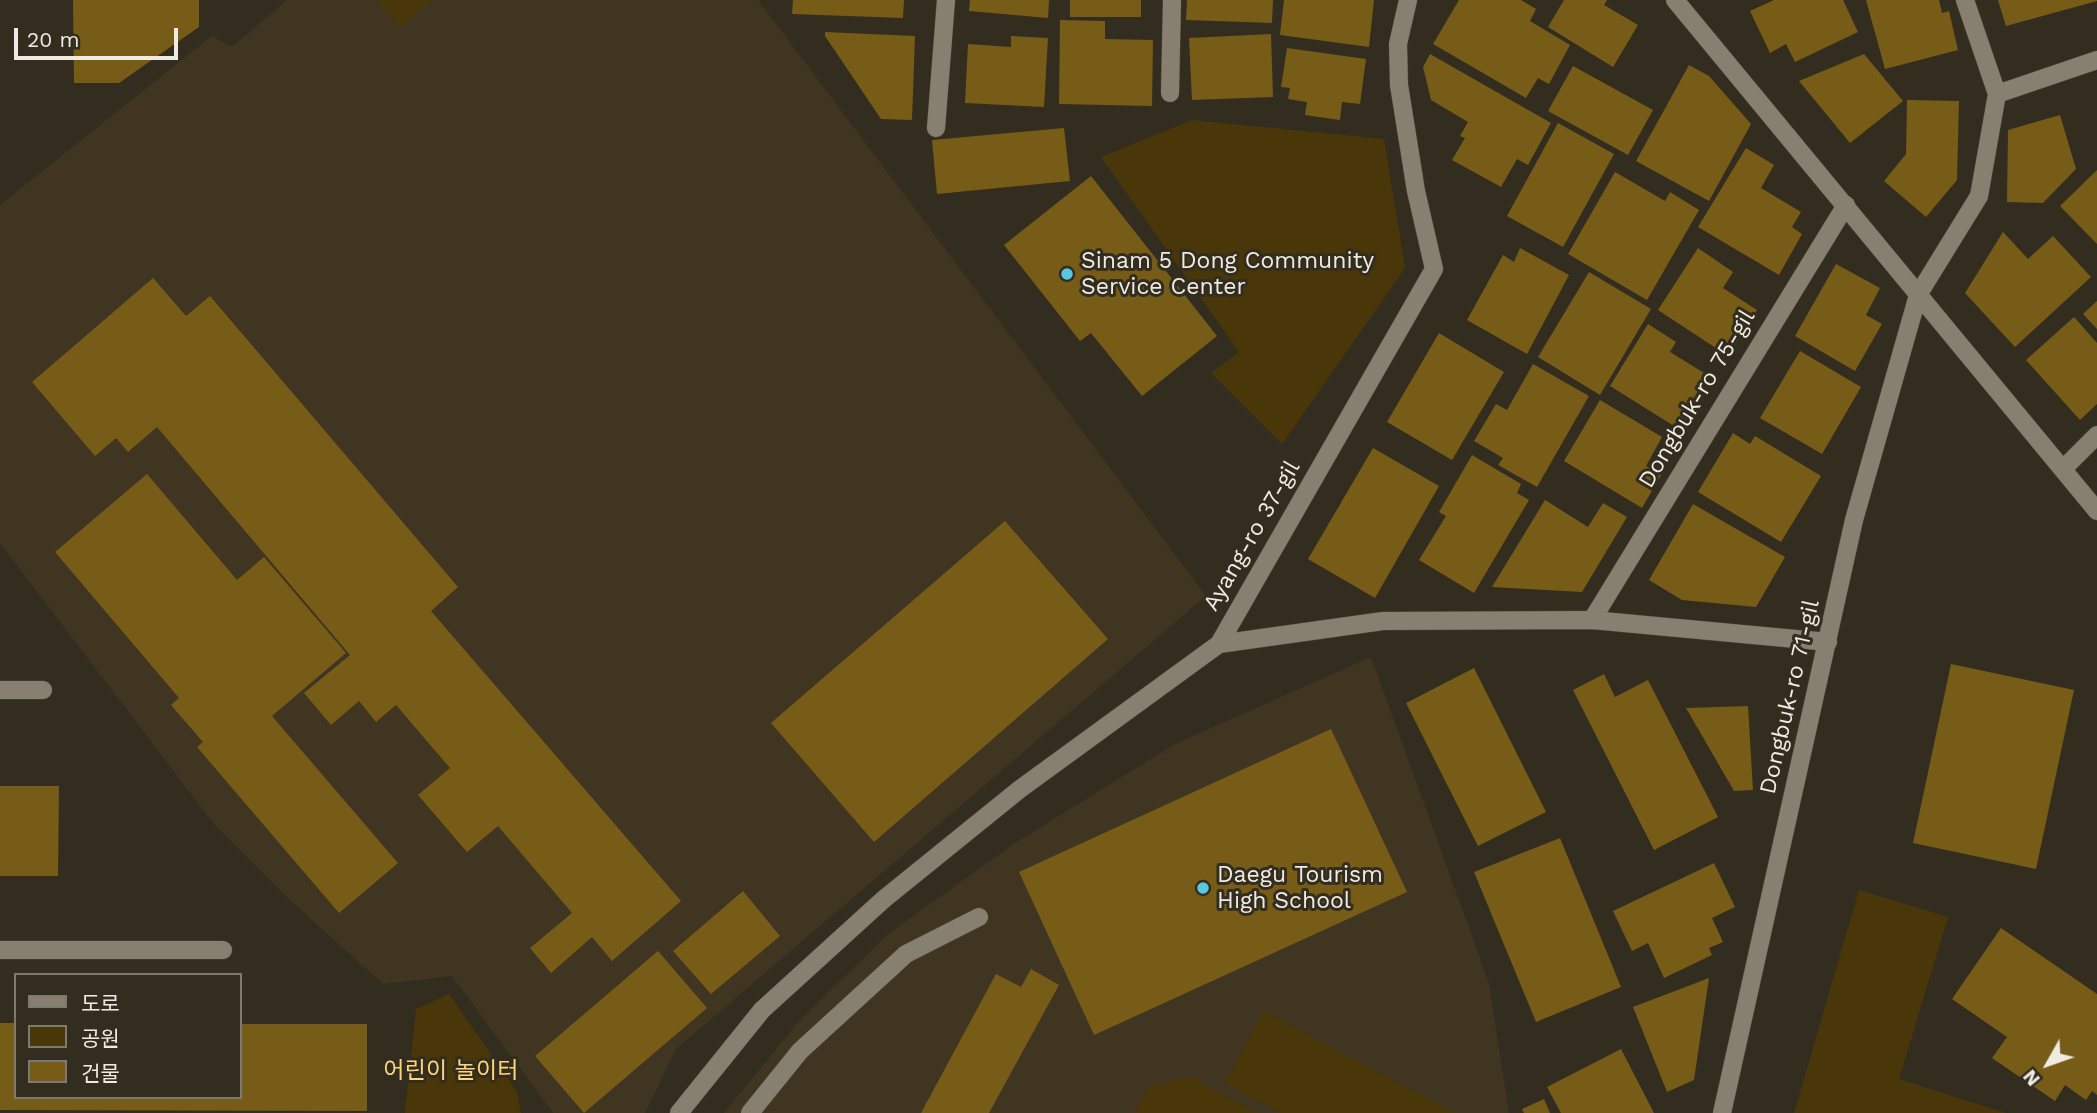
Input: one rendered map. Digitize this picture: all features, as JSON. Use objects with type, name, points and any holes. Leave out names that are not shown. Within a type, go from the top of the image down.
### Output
[{"type":"street","points":[[936,128],[946,0]]},
{"type":"street","points":[[1170,93],[1171,0]]},
{"type":"street","name":"Ayang-ro 37-gil","points":[[1219,644],[1434,269],[1416,191],[1399,85],[1398,44],[1408,0]]},
{"type":"street","points":[[1675,0],[2097,511]]},
{"type":"street","points":[[1918,295],[1979,197],[1997,94],[1965,0]]},
{"type":"street","points":[[1997,94],[2097,60]]},
{"type":"street","name":"Dongbuk-ro 75-gil","points":[[1592,620],[1846,205]]},
{"type":"street","name":"Dongbuk-ro 71-gil","points":[[1722,1113],[1854,520],[1918,295]]},
{"type":"street","points":[[2063,469],[2097,435]]},
{"type":"street","name":"Ayang-ro 37-gil","points":[[1219,644],[1383,621],[1592,620],[1828,642]]},
{"type":"street","points":[[679,1113],[762,1010],[884,899],[1020,789],[1219,644]]},
{"type":"street","points":[[0,690],[43,691]]},
{"type":"street","points":[[750,1113],[800,1051],[906,954],[979,916]]},
{"type":"street","points":[[0,950],[223,950]]},
{"type":"shaded area","points":[[287,0],[758,0],[1206,596],[676,1049],[645,1113],[553,1113],[452,976],[383,984],[292,902],[213,823],[0,543],[0,205],[212,36],[232,47]]},
{"type":"shaded area","name":"Daegu Tourism High School","points":[[1371,657],[1489,983],[1509,1113],[724,1113],[799,1021],[888,934],[1015,843],[1175,744]]},
{"type":"green space","points":[[376,0],[432,0],[401,27]]},
{"type":"green space","points":[[1192,120],[1384,139],[1405,268],[1282,444],[1211,373],[1239,352],[1101,157]]},
{"type":"green space","points":[[1859,890],[1948,917],[1899,1079],[2006,1113],[1794,1113]]},
{"type":"green space","name":"어린이 놀이터","points":[[449,994],[517,1092],[521,1113],[405,1113],[416,1009]]},
{"type":"green space","points":[[1264,1011],[1455,1113],[1280,1113],[1225,1083]]},
{"type":"green space","points":[[1192,1077],[1257,1113],[1134,1113],[1149,1086]]},
{"type":"building","points":[[73,0],[199,0],[199,27],[119,83],[74,83]]},
{"type":"building","points":[[793,0],[904,0],[903,18],[792,14]]},
{"type":"building","points":[[970,0],[1049,0],[1048,18],[969,11]]},
{"type":"building","points":[[1070,0],[1141,0],[1141,17],[1070,17]]},
{"type":"building","points":[[1187,0],[1273,0],[1272,23],[1186,20]]},
{"type":"building","points":[[1284,0],[1374,0],[1369,47],[1280,35]]},
{"type":"building","points":[[1459,0],[1521,0],[1536,9],[1530,21],[1570,45],[1549,84],[1538,78],[1526,98],[1433,44]]},
{"type":"building","points":[[1564,0],[1607,0],[1604,5],[1638,25],[1613,67],[1548,27]]},
{"type":"building","points":[[1774,0],[1843,0],[1858,32],[1795,62],[1786,44],[1770,53],[1750,11]]},
{"type":"building","points":[[1866,0],[1939,0],[1942,13],[1949,11],[1958,50],[1885,69]]},
{"type":"building","points":[[1998,0],[2097,0],[2097,1],[2006,26]]},
{"type":"building","points":[[1060,20],[1105,21],[1105,39],[1153,40],[1152,106],[1059,104]]},
{"type":"building","points":[[825,32],[915,36],[912,120],[881,119],[825,36]]},
{"type":"building","points":[[1271,34],[1273,97],[1192,100],[1189,38]]},
{"type":"building","points":[[1011,36],[1048,38],[1044,107],[965,103],[968,44],[1011,47]]},
{"type":"building","points":[[1287,48],[1366,59],[1360,104],[1342,102],[1340,120],[1305,115],[1307,102],[1288,99],[1290,88],[1281,87]]},
{"type":"building","points":[[1430,54],[1551,123],[1528,165],[1517,159],[1501,187],[1452,160],[1465,138],[1460,136],[1468,122],[1431,100],[1423,67]]},
{"type":"building","points":[[1864,54],[1903,101],[1850,143],[1799,81]]},
{"type":"building","points":[[1689,65],[1709,76],[1751,124],[1709,201],[1636,161]]},
{"type":"building","points":[[1573,66],[1653,110],[1628,155],[1548,111]]},
{"type":"building","points":[[1907,100],[1959,101],[1957,180],[1926,217],[1884,181],[1906,154]]},
{"type":"building","points":[[2060,115],[2076,169],[2043,203],[2007,202],[2008,130]]},
{"type":"building","points":[[1558,123],[1614,154],[1563,247],[1507,216]]},
{"type":"building","points":[[1064,128],[1070,181],[937,194],[932,140]]},
{"type":"building","points":[[1746,148],[1774,165],[1761,188],[1801,212],[1792,227],[1802,234],[1779,275],[1698,227]]},
{"type":"building","points":[[2097,170],[2097,244],[2060,206]]},
{"type":"building","points":[[1615,172],[1665,201],[1670,192],[1699,210],[1647,300],[1568,254]]},
{"type":"building","points":[[1091,176],[1217,336],[1142,396],[1091,333],[1080,341],[1004,245]]},
{"type":"building","points":[[2003,232],[2028,259],[2053,236],[2091,277],[2015,347],[1965,293]]},
{"type":"building","points":[[1520,248],[1569,275],[1527,354],[1467,320],[1503,255],[1514,262]]},
{"type":"building","points":[[1698,248],[1733,272],[1723,288],[1757,310],[1728,356],[1658,310]]},
{"type":"building","points":[[1836,264],[1880,288],[1866,315],[1882,324],[1855,371],[1795,336]]},
{"type":"building","points":[[1589,272],[1651,309],[1600,395],[1538,357]]},
{"type":"building","points":[[153,278],[186,316],[210,296],[458,587],[431,611],[681,901],[612,961],[592,937],[551,973],[530,948],[572,913],[498,826],[467,852],[418,795],[450,768],[396,705],[376,722],[359,701],[331,725],[304,693],[350,655],[157,427],[128,452],[116,438],[95,456],[32,382]]},
{"type":"building","points":[[2097,301],[2097,329],[2083,314]]},
{"type":"building","points":[[2074,317],[2097,343],[2097,404],[2080,420],[2026,360]]},
{"type":"building","points":[[1648,324],[1676,342],[1670,352],[1709,376],[1700,389],[1706,393],[1682,431],[1610,386]]},
{"type":"building","points":[[1439,333],[1504,372],[1452,460],[1387,422]]},
{"type":"building","points":[[1800,351],[1861,387],[1822,454],[1760,418]]},
{"type":"building","points":[[1533,364],[1589,396],[1537,487],[1498,465],[1503,458],[1474,441],[1496,404],[1507,410]]},
{"type":"building","points":[[1600,400],[1662,437],[1646,466],[1661,475],[1642,508],[1564,461]]},
{"type":"building","points":[[1733,433],[1750,444],[1755,436],[1821,476],[1781,542],[1698,492]]},
{"type":"building","points":[[1373,448],[1439,486],[1375,598],[1308,559]]},
{"type":"building","points":[[1472,455],[1521,484],[1517,493],[1529,500],[1474,593],[1419,560],[1446,516],[1439,512]]},
{"type":"building","points":[[147,474],[237,580],[264,557],[346,653],[272,716],[398,863],[339,913],[197,747],[203,742],[171,705],[179,698],[55,552]]},
{"type":"building","points":[[1545,500],[1588,527],[1603,503],[1627,517],[1582,592],[1492,587]]},
{"type":"building","points":[[1693,504],[1785,557],[1756,607],[1682,600],[1649,580]]},
{"type":"building","points":[[1005,521],[1108,639],[874,842],[771,723]]},
{"type":"building","points":[[1951,664],[2074,690],[2036,869],[1913,843]]},
{"type":"building","points":[[1474,668],[1546,812],[1478,846],[1406,703]]},
{"type":"building","points":[[1604,674],[1615,697],[1648,680],[1718,817],[1654,850],[1573,690]]},
{"type":"building","points":[[1748,706],[1753,790],[1734,791],[1686,708]]},
{"type":"building","points":[[1331,729],[1407,892],[1094,1035],[1019,872]]},
{"type":"building","points":[[0,786],[59,786],[58,876],[0,876]]},
{"type":"building","points":[[1560,838],[1621,987],[1536,1022],[1474,872]]},
{"type":"building","points":[[1714,863],[1735,907],[1712,918],[1723,942],[1709,948],[1712,955],[1664,978],[1648,943],[1632,951],[1613,911]]},
{"type":"building","points":[[743,891],[780,936],[711,994],[673,951]]},
{"type":"building","points":[[2001,928],[2097,994],[2097,1095],[2092,1091],[2086,1100],[2065,1085],[2055,1101],[1992,1058],[2007,1037],[1952,999]]},
{"type":"building","points":[[658,951],[707,1008],[584,1113],[535,1056]]},
{"type":"building","points":[[1031,969],[1059,985],[989,1113],[921,1113],[996,974],[1021,987]]},
{"type":"building","points":[[1709,978],[1694,1080],[1667,1092],[1633,1007]]},
{"type":"building","points":[[0,1023],[14,1023],[14,1099],[242,1099],[242,1024],[367,1024],[367,1111],[0,1110]]},
{"type":"building","points":[[1621,1049],[1654,1113],[1561,1113],[1547,1087]]},
{"type":"building","points":[[1544,1099],[1550,1113],[1524,1113],[1522,1109]]},
{"type":"place","name":"Sinam 5 Dong Community Service Center","points":[[1067,274]]},
{"type":"place","name":"Daegu Tourism High School","points":[[1203,888]]}]
